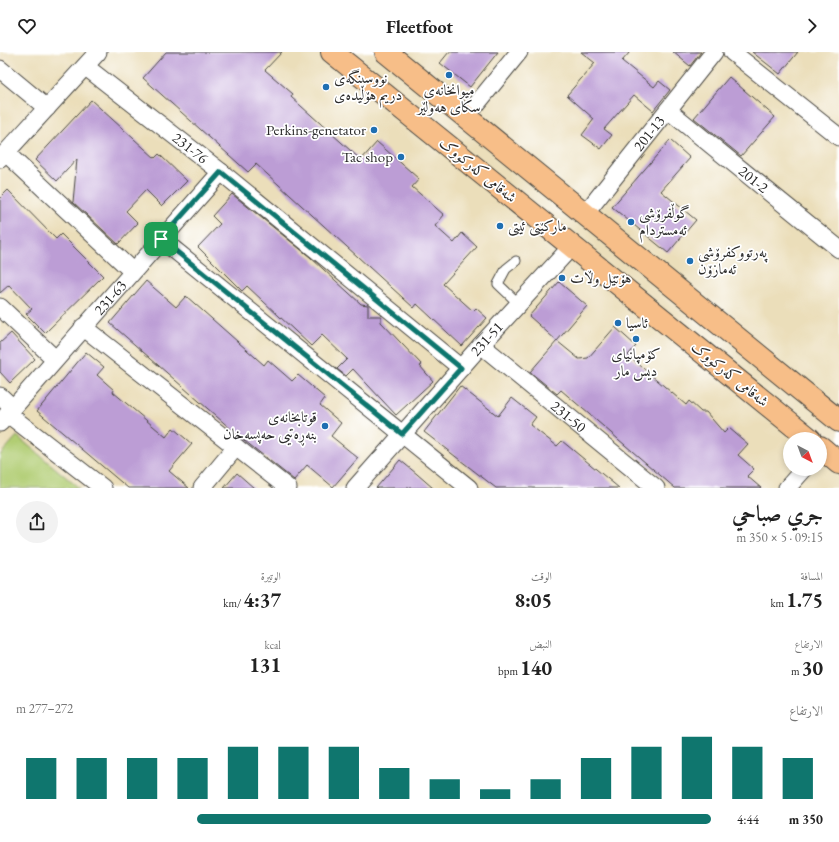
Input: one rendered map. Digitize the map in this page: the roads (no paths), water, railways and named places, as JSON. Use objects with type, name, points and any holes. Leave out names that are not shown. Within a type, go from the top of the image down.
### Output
[{"type":"highway","name":"شەقامی کەرکووک","points":[[332,52],[800,432]]},
{"type":"highway","points":[[397,56],[466,117],[554,190],[839,421]]},
{"type":"highway","points":[[490,179],[502,183],[511,179],[517,170],[517,165],[510,153]]},
{"type":"highway","points":[[536,217],[529,207],[529,197],[531,192],[540,186],[554,190]]},
{"type":"highway","name":"شەقامی کەرکووک","points":[[827,454],[839,463]]},
{"type":"street","points":[[98,52],[86,67],[3,156],[132,271]]},
{"type":"street","points":[[466,117],[519,52]]},
{"type":"street","name":"201-13","points":[[585,214],[714,52]]},
{"type":"street","points":[[732,52],[839,138]]},
{"type":"street","name":"231-76","points":[[86,67],[221,172],[461,368]]},
{"type":"street","points":[[0,69],[47,108]]},
{"type":"street","name":"201-2","points":[[668,110],[839,249]]},
{"type":"street","name":"231-63","points":[[7,415],[132,271],[221,172]]},
{"type":"street","points":[[161,239],[469,488]]},
{"type":"street","name":"231-51","points":[[355,488],[572,246]]},
{"type":"street","points":[[0,307],[55,359]]},
{"type":"street","points":[[84,327],[288,488]]},
{"type":"street","name":"231-50","points":[[481,346],[656,488]]},
{"type":"street","points":[[0,396],[7,415],[103,488]]},
{"type":"street","points":[[202,488],[236,447]]},
{"type":"street","points":[[787,488],[798,476]]},
{"type":"lane","points":[[516,261],[506,270],[498,284],[519,304]]},
{"type":"place","name":"میوانخانەی سکای هەولێر","points":[[449,75]]},
{"type":"place","name":"نووسینگەی دریم هۆڵیدەی","points":[[326,87]]},
{"type":"place","name":"Perkins-genetator","points":[[374,130]]},
{"type":"place","name":"Tac shop","points":[[401,157]]},
{"type":"place","name":"گوڵفرۆشی ئەمستردام","points":[[631,222]]},
{"type":"place","name":"مارکێتی ئیتی","points":[[500,226]]},
{"type":"place","name":"پەرتووکفرۆشی ئەمازۆن","points":[[690,261]]},
{"type":"place","name":"هۆتێل وڵات","points":[[562,278]]},
{"type":"place","name":"ئاسیا","points":[[618,323]]},
{"type":"place","name":"کۆمپانیای دیس مار","points":[[636,339]]},
{"type":"place","name":"قوتابخانەی بنەڕەتیی حەپسەخان","points":[[325,426]]}]
